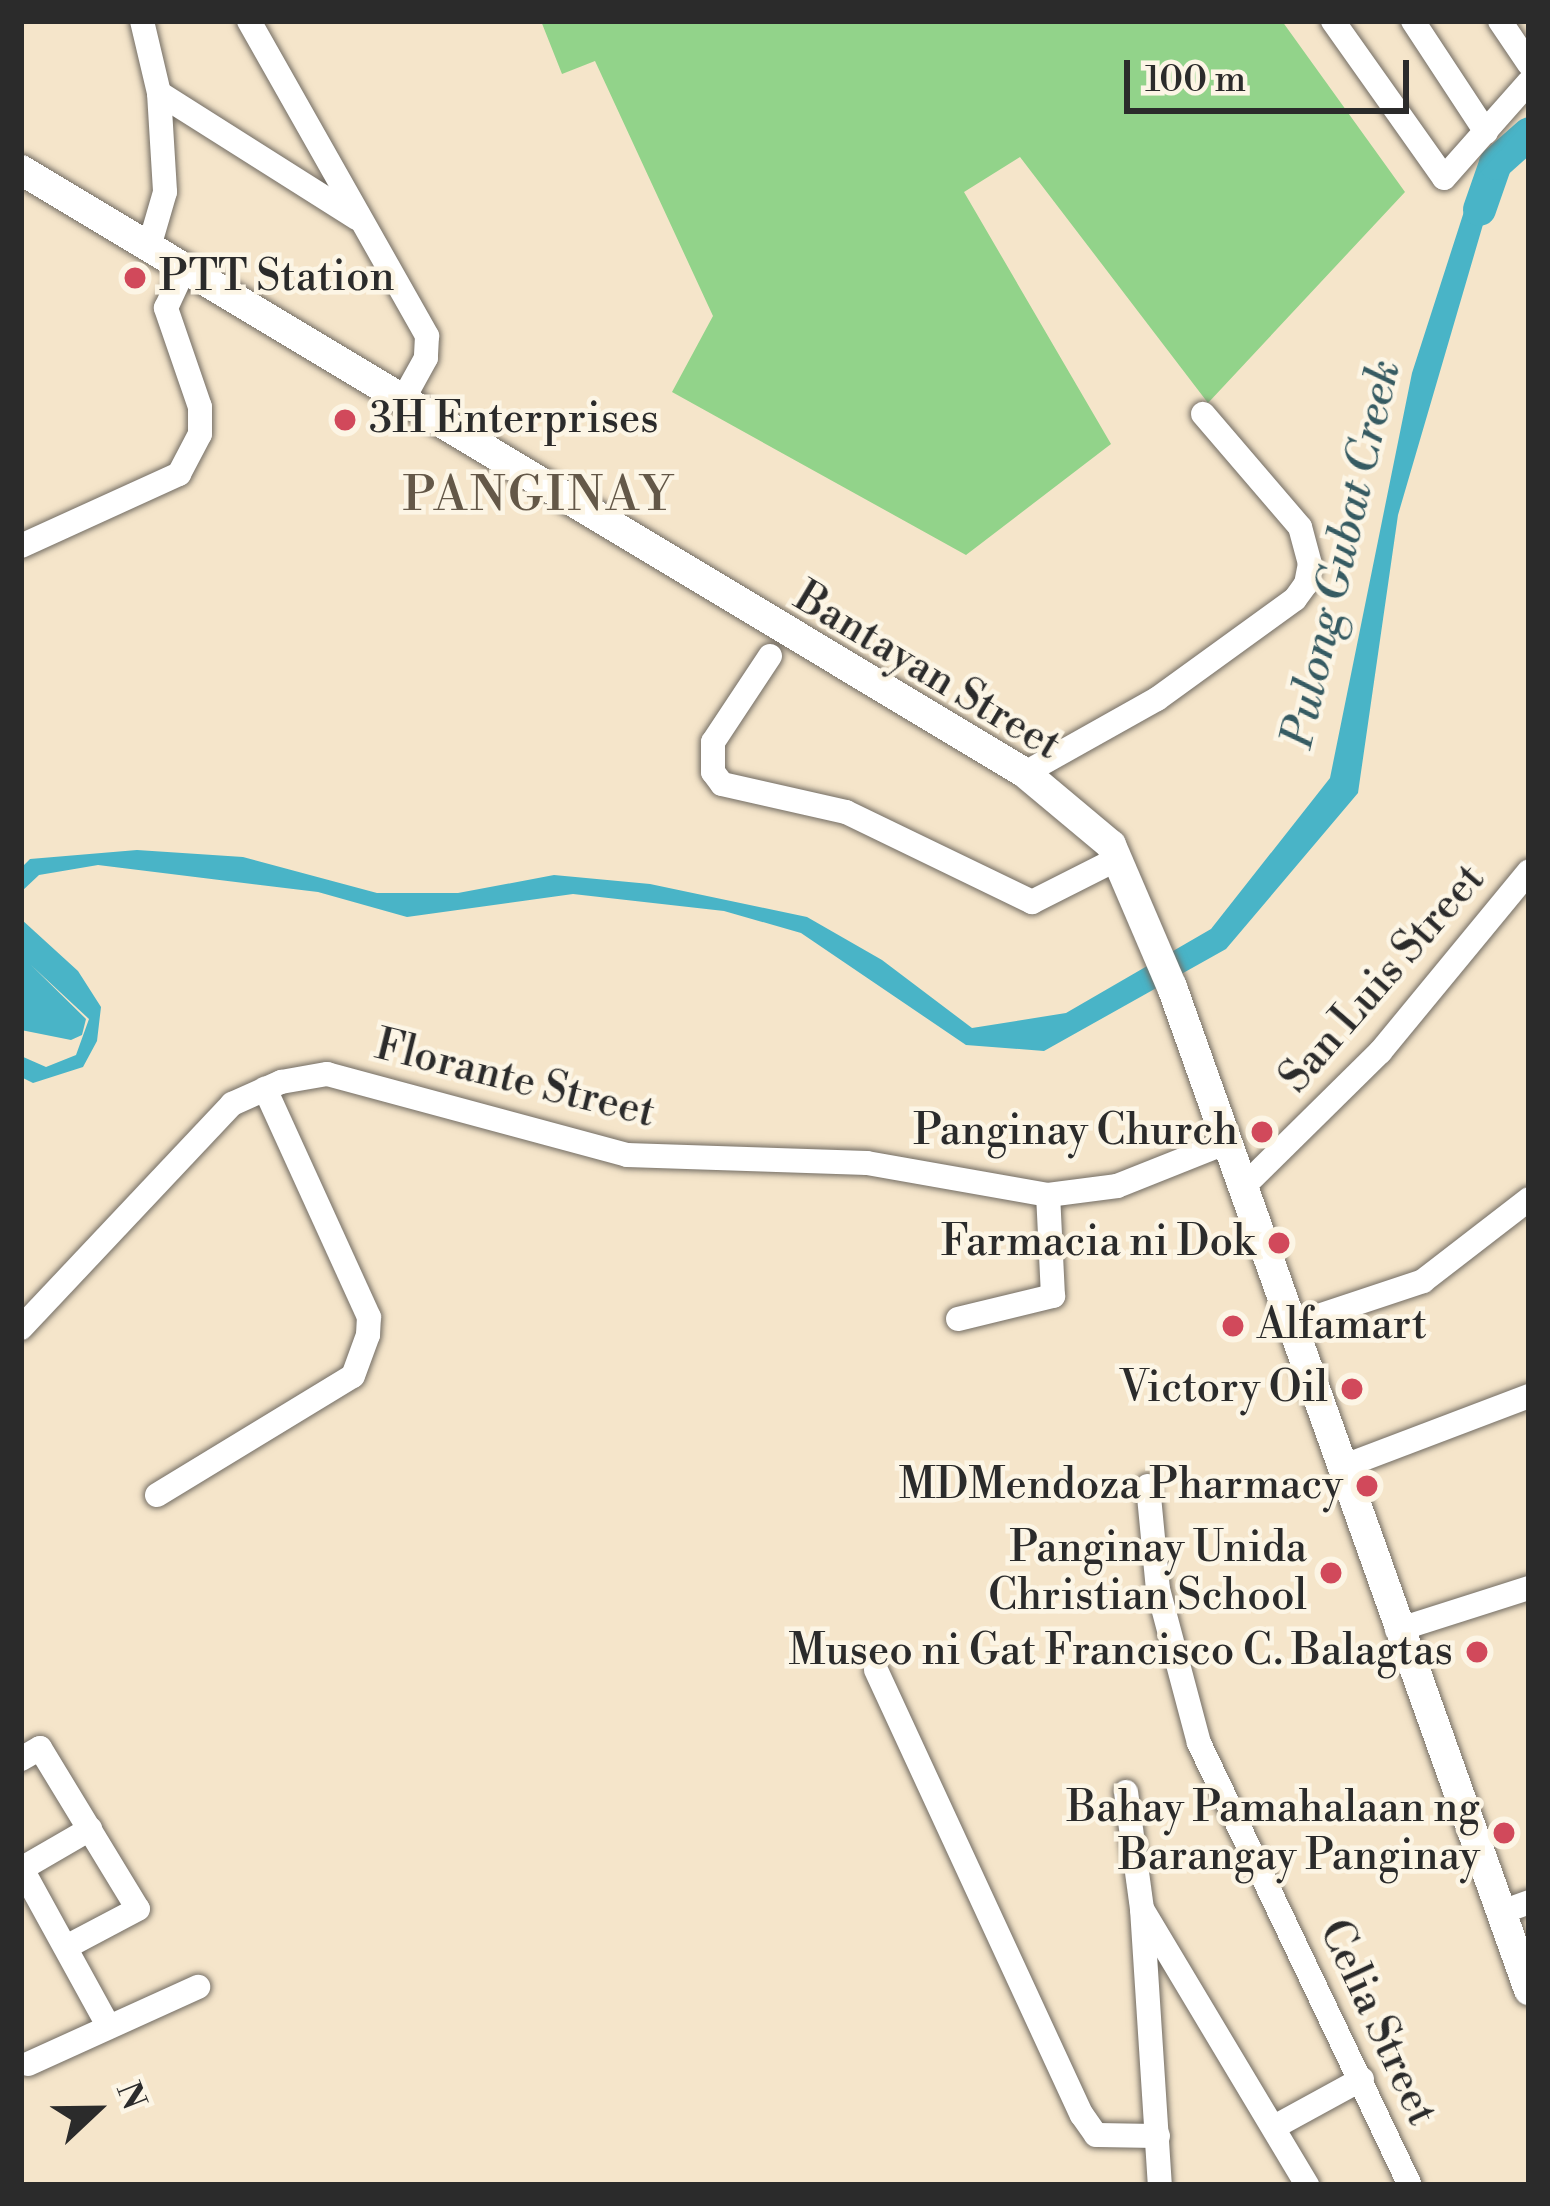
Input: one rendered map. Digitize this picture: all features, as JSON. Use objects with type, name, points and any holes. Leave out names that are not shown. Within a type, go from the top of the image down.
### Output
[{"type":"main road","name":"Bantayan Street","points":[[21,170],[778,643],[1024,773],[1119,858],[1172,987],[1294,1324],[1396,1630],[1515,1907],[1529,1990]]},
{"type":"street","points":[[142,21],[160,93],[165,192],[149,247]]},
{"type":"street","points":[[249,21],[428,336],[426,358],[408,390],[393,399]]},
{"type":"street","points":[[1333,21],[1444,178],[1529,82]]},
{"type":"street","points":[[1413,21],[1486,132]]},
{"type":"street","points":[[1500,21],[1529,64]]},
{"type":"street","points":[[160,93],[364,223]]},
{"type":"street","points":[[21,546],[179,474],[200,434],[200,406],[166,308],[184,269]]},
{"type":"street","points":[[1024,773],[1157,699],[1295,599],[1306,584],[1310,564],[1300,526],[1203,414]]},
{"type":"street","points":[[778,643],[713,742],[713,772],[722,784],[847,812],[1032,902],[1119,858]]},
{"type":"street","name":"San Luis Street","points":[[1241,1188],[1380,1052],[1529,871]]},
{"type":"street","name":"Florante Street","points":[[21,1328],[232,1104],[265,1089],[327,1074],[627,1155],[866,1163],[1048,1195],[1117,1186],[1225,1143]]},
{"type":"street","points":[[157,1495],[353,1376],[368,1335],[369,1317],[265,1089]]},
{"type":"street","points":[[958,1319],[1053,1296],[1048,1195]]},
{"type":"street","points":[[1294,1324],[1423,1281],[1529,1199]]},
{"type":"street","points":[[1342,1467],[1529,1396]]},
{"type":"street","name":"Celia Street","points":[[1148,1486],[1162,1610],[1198,1743],[1410,2185]]},
{"type":"street","points":[[1396,1630],[1529,1588]]},
{"type":"street","points":[[876,1670],[1082,2115],[1096,2134],[1158,2136]]},
{"type":"street","points":[[21,1759],[40,1748],[138,1910],[68,1946]]},
{"type":"street","points":[[1126,1792],[1142,1909],[1160,2185]]},
{"type":"street","points":[[90,1829],[21,1869],[109,2027]]},
{"type":"street","points":[[1142,1909],[1276,2126],[1307,2185]]},
{"type":"street","points":[[28,2064],[198,1987]]},
{"type":"street","points":[[1276,2126],[1362,2079]]},
{"type":"green space","points":[[541,21],[1282,21],[1405,192],[1208,403],[1020,157],[964,192],[1111,444],[966,555],[672,392],[713,316],[595,61],[562,74]]},
{"type":"water","points":[[1529,125],[1529,144],[1501,163],[1398,515],[1358,793],[1226,949],[1044,1051],[966,1045],[801,933],[724,911],[573,894],[407,917],[318,892],[98,865],[39,875],[21,892],[21,868],[30,859],[137,850],[243,857],[377,893],[458,893],[554,875],[650,884],[807,917],[882,960],[972,1028],[1066,1013],[1211,929],[1330,778],[1412,373],[1469,196]]},
{"type":"water","points":[[21,919],[78,971],[101,1007],[97,1041],[83,1067],[33,1083],[21,1077],[21,1056],[46,1067],[76,1055],[89,1019],[31,965],[86,1019],[82,1035],[71,1040],[21,1030]]},
{"type":"waterway","name":"Pulong Gubat Creek","points":[[1479,209],[1495,163],[1529,133]]},
{"type":"place","name":"PTT Station","points":[[135,278]]},
{"type":"place","name":"3H Enterprises","points":[[345,420]]},
{"type":"place","name":"Panginay Church","points":[[1262,1132]]},
{"type":"place","name":"Farmacia ni Dok","points":[[1279,1243]]},
{"type":"place","name":"Alfamart","points":[[1233,1326]]},
{"type":"place","name":"Victory Oil","points":[[1352,1389]]},
{"type":"place","name":"MDMendoza Pharmacy","points":[[1367,1486]]},
{"type":"place","name":"Panginay Unida Christian School","points":[[1331,1573]]},
{"type":"place","name":"Museo ni Gat Francisco C. Balagtas","points":[[1477,1652]]},
{"type":"place","name":"Bahay Pamahalaan ng Barangay Panginay","points":[[1504,1833]]},
{"type":"district","name":"PANGINAY","points":[[539,497]]}]
